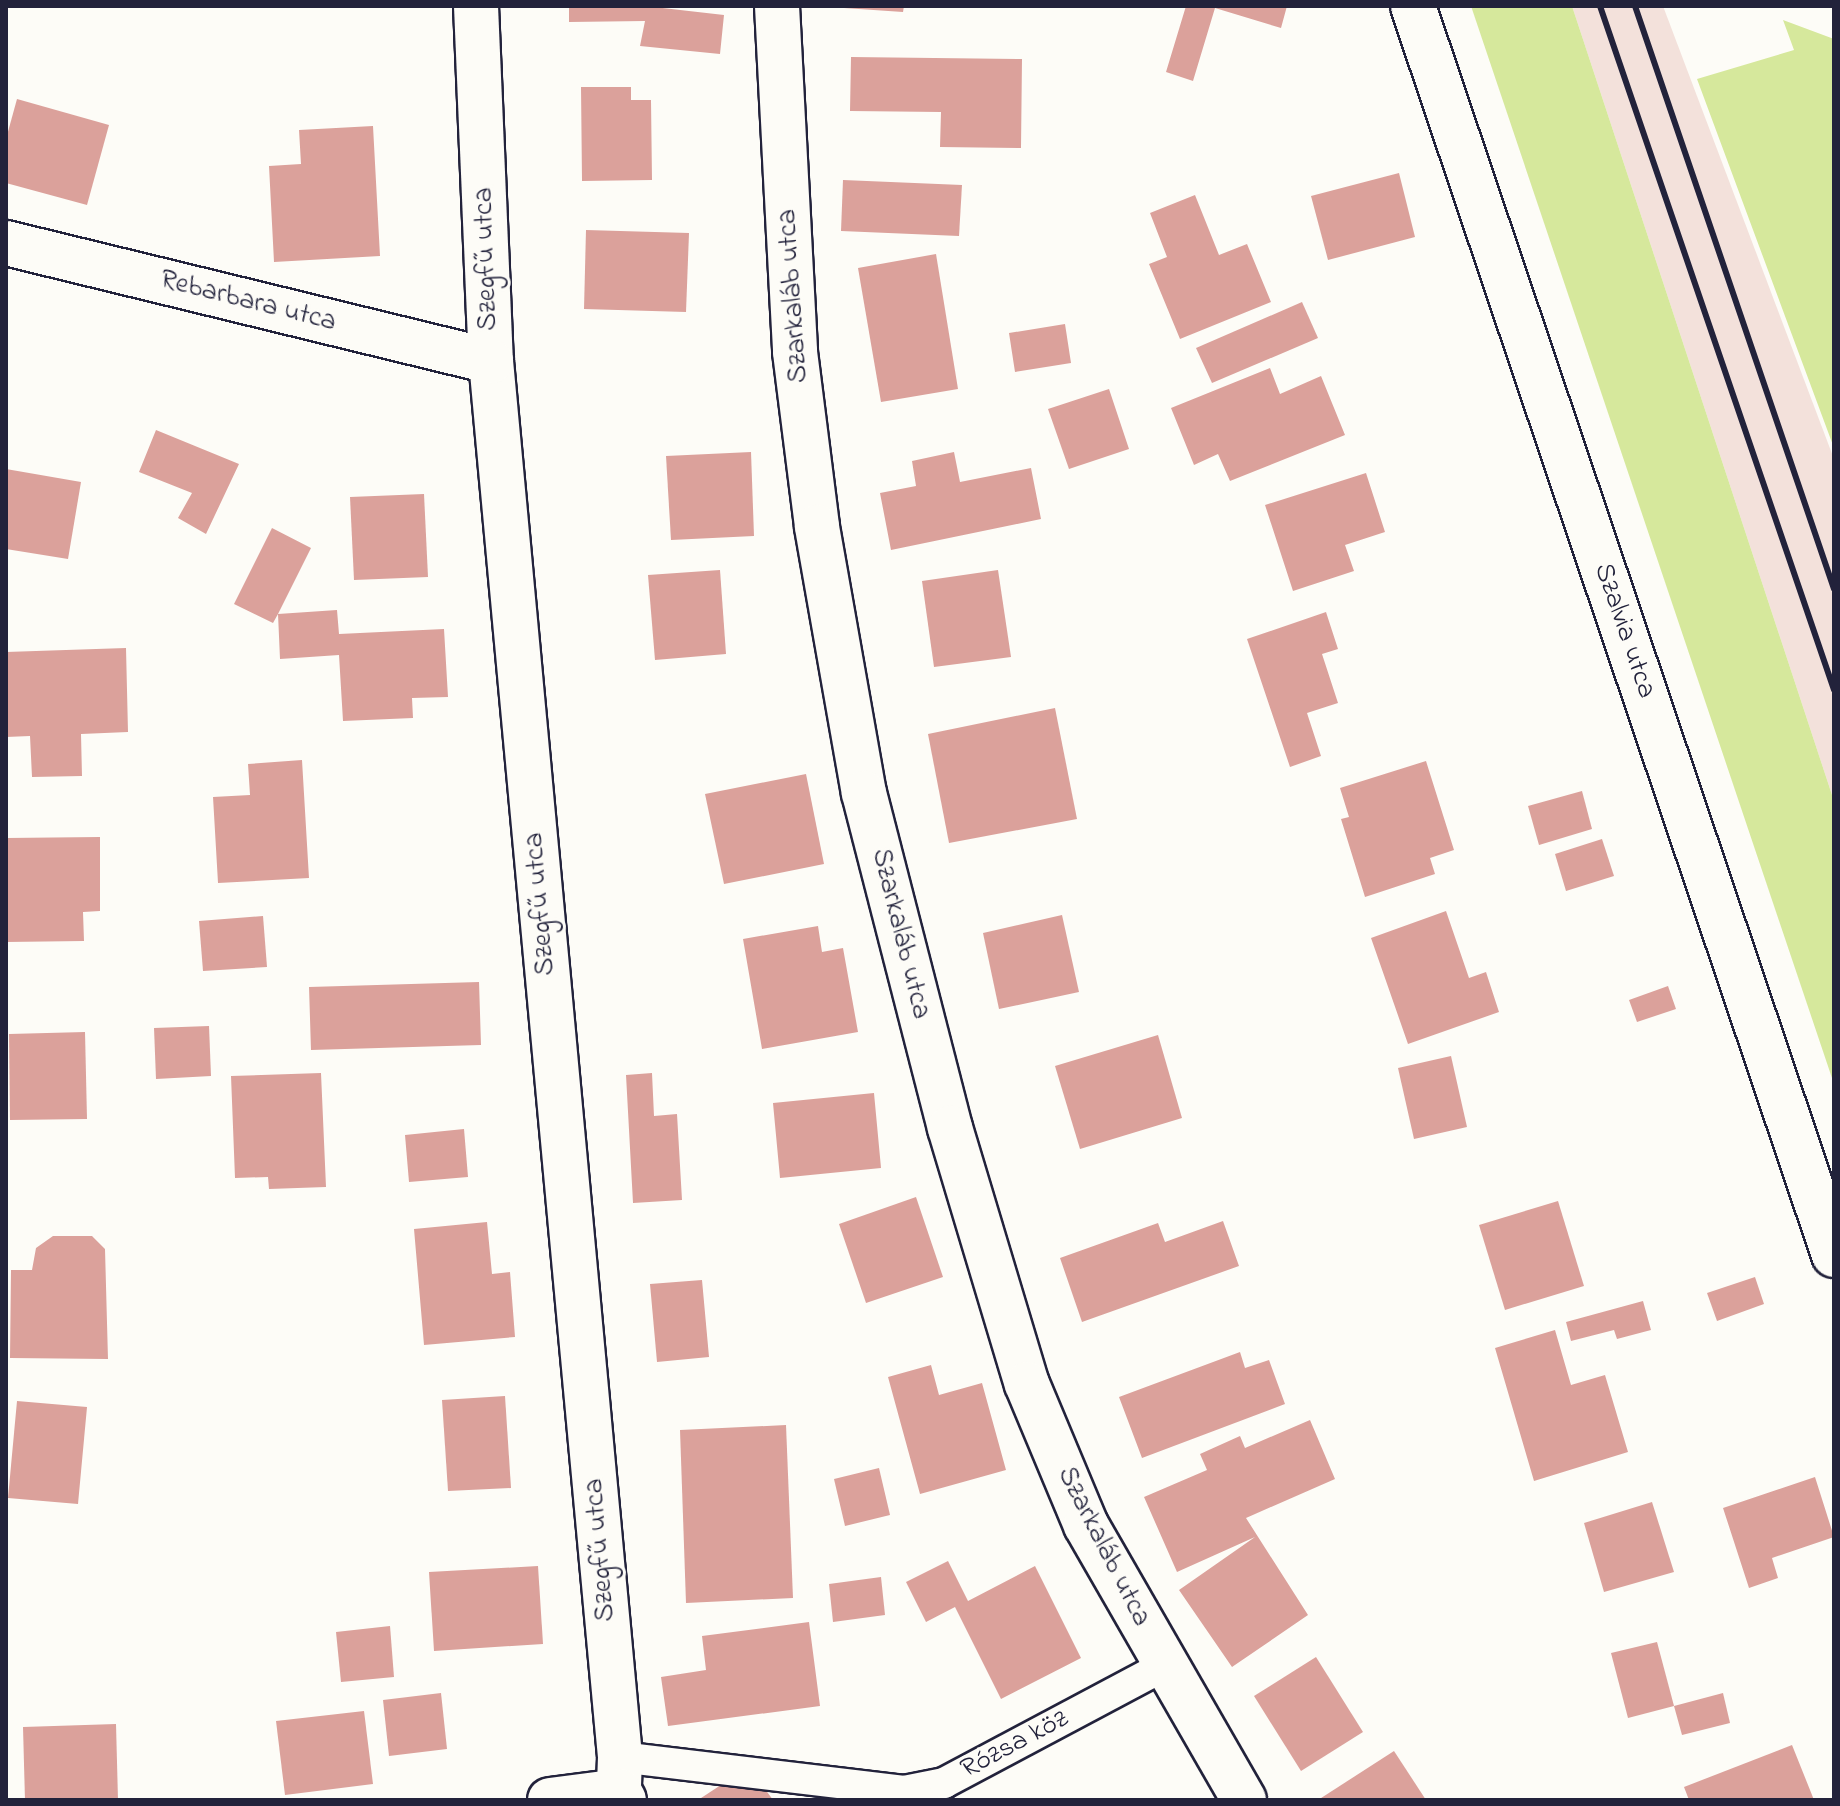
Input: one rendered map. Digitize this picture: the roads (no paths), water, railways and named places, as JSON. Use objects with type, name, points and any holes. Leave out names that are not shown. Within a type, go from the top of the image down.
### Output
[{"type":"street","name":"Szegfű utca","points":[[476,6],[491,361],[621,1782]]},
{"type":"street","name":"Szarkaláb utca","points":[[777,6],[795,352],[817,527],[864,793],[950,1128],[1027,1384],[1086,1525],[1164,1666],[1244,1800]]},
{"type":"street","name":"Szalvia utca","points":[[1413,6],[1834,1255]]},
{"type":"street","name":"Rebarbara utca","points":[[6,243],[491,361]]},
{"type":"street","points":[[550,1800],[621,1782]]},
{"type":"lane","name":"Rózsa köz","points":[[621,1782],[904,1791],[944,1783],[1164,1666]]},
{"type":"railway","points":[[1600,6],[1834,690]]},
{"type":"railway","points":[[1635,6],[1834,589]]}]
